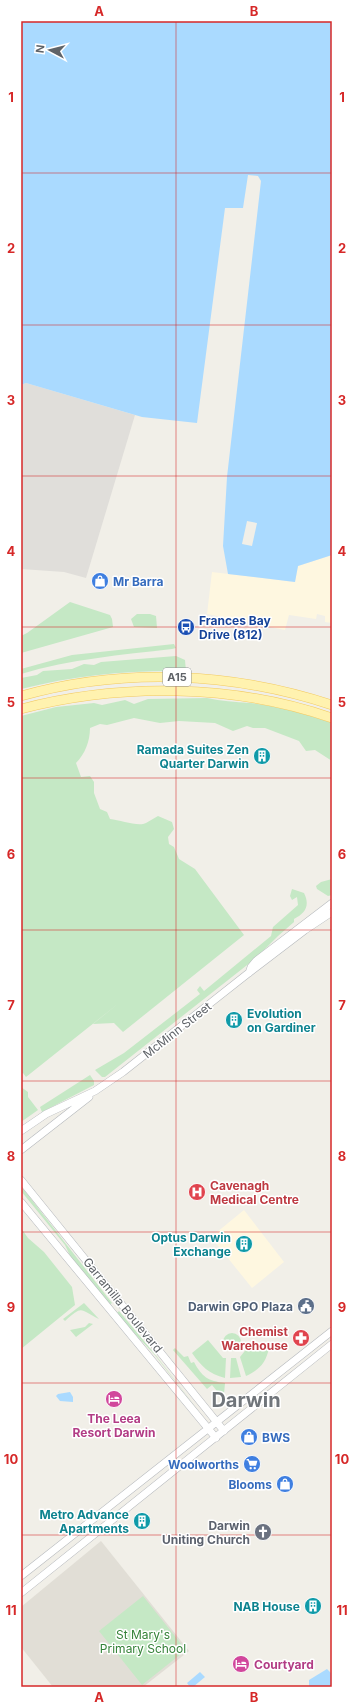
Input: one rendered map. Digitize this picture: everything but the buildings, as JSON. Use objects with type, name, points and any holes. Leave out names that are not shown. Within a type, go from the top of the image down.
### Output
[{"type":"main road","name":"A15","points":[[21,696],[59,687],[86,683],[158,676],[215,679],[239,682],[296,694],[332,705]]},
{"type":"main road","name":"A15","points":[[21,709],[88,696],[147,692],[180,692],[228,695],[279,704],[332,718]]},
{"type":"street","name":"McMinn Street","points":[[249,973],[251,967],[256,961],[332,903]]},
{"type":"street","points":[[324,908],[331,913]]},
{"type":"street","name":"McMinn Street","points":[[21,1150],[249,973],[331,913]]},
{"type":"street","name":"McMinn Street","points":[[21,1131],[46,1114],[90,1094],[103,1086]]},
{"type":"street","name":"Garramilla Boulevard","points":[[21,1180],[224,1431]]},
{"type":"street","name":"Garramilla Boulevard","points":[[21,1202],[216,1438]]},
{"type":"street","points":[[21,1576],[165,1461],[332,1331]]},
{"type":"street","points":[[21,1593],[332,1344]]},
{"type":"street","points":[[294,1360],[302,1369]]},
{"type":"street","points":[[165,1461],[175,1470]]},
{"type":"street","points":[[95,1517],[101,1530]]},
{"type":"street","points":[[32,1567],[41,1577]]},
{"type":"shaded area","points":[[26,383],[135,415],[86,578],[64,572],[21,569],[21,385]]},
{"type":"shaded area","points":[[332,555],[332,623],[325,622],[325,616],[317,614],[316,619],[289,615],[285,630],[207,614],[212,572],[295,582],[298,566]]},
{"type":"shaded area","name":"Optus Darwin Exchange","points":[[244,1210],[284,1262],[252,1288],[211,1237]]},
{"type":"shaded area","name":"St Mary's Primary School","points":[[101,1541],[189,1651],[143,1687],[53,1687],[21,1647],[21,1607]]},
{"type":"green space","points":[[70,602],[110,615],[113,627],[21,653],[21,636]]},
{"type":"green space","points":[[137,614],[150,614],[156,616],[157,628],[134,627],[131,619]]},
{"type":"green space","points":[[174,644],[176,648],[172,649],[77,661],[21,674],[21,669],[72,655]]},
{"type":"green space","points":[[176,656],[185,660],[186,671],[144,671],[103,674],[62,680],[21,689],[21,678],[37,675],[43,671],[72,669],[84,664],[94,665],[101,662]]},
{"type":"green space","points":[[207,698],[281,708],[332,723],[332,761],[315,750],[306,751],[299,741],[265,728],[253,728],[247,726],[233,731],[215,723],[179,721],[160,723],[134,718],[107,725],[100,724],[90,728],[86,747],[82,756],[76,763],[81,777],[90,776],[94,782],[94,793],[100,809],[107,812],[110,819],[134,824],[146,823],[158,816],[172,822],[174,829],[168,837],[169,844],[174,847],[179,859],[195,869],[244,935],[123,1032],[114,1023],[93,1024],[119,1003],[26,1077],[23,1073],[21,1074],[21,716],[56,707],[94,703],[102,705],[125,700],[134,704],[148,699]]},
{"type":"green space","points":[[332,879],[332,895],[328,896],[317,889],[316,886],[321,882]]},
{"type":"green space","points":[[292,889],[304,893],[307,901],[306,908],[298,917],[294,919],[294,922],[256,958],[105,1077],[102,1077],[95,1070],[124,1053],[200,994],[197,990],[200,986],[204,991],[271,936],[273,927],[298,905],[297,897],[292,900],[290,896]]},
{"type":"green space","points":[[90,1075],[94,1081],[94,1085],[42,1112],[40,1107]]},
{"type":"green space","points":[[21,1087],[28,1092],[28,1097],[38,1110],[21,1122]]},
{"type":"green space","points":[[21,1186],[112,1303],[109,1305],[73,1262],[65,1245],[21,1191]]},
{"type":"green space","points":[[21,1228],[28,1238],[44,1252],[72,1287],[75,1305],[21,1349]]},
{"type":"green space","points":[[84,1303],[99,1319],[81,1310],[65,1321],[63,1319]]},
{"type":"green space","points":[[119,1311],[154,1353],[201,1414],[154,1354],[116,1314]]},
{"type":"green space","points":[[89,1323],[93,1324],[76,1337],[70,1330],[85,1327]]},
{"type":"green space","points":[[228,1333],[236,1333],[241,1338],[239,1349],[236,1351],[228,1351],[223,1346],[223,1338]]},
{"type":"green space","points":[[208,1340],[223,1358],[226,1358],[225,1378],[206,1369],[192,1353]]},
{"type":"green space","points":[[248,1347],[269,1348],[264,1362],[255,1371],[246,1376],[240,1357]]},
{"type":"green space","points":[[175,1348],[184,1357],[188,1356],[191,1363],[194,1362],[203,1375],[214,1381],[225,1383],[224,1394],[221,1396],[212,1385],[207,1389],[173,1350]]},
{"type":"green space","points":[[231,1358],[236,1358],[241,1377],[230,1378]]},
{"type":"green space","name":"St Mary's Primary School","points":[[143,1596],[186,1650],[142,1685],[99,1631]]},
{"type":"water","points":[[21,21],[332,21],[332,555],[298,566],[295,582],[228,574],[223,546],[227,477],[261,181],[258,176],[248,175],[243,208],[225,208],[197,423],[142,417],[26,383],[21,385]]},
{"type":"water","points":[[70,1392],[73,1397],[73,1402],[60,1401],[56,1396],[58,1394]]},
{"type":"water","points":[[327,1669],[332,1674],[332,1687],[309,1687],[309,1680]]},
{"type":"water","points":[[200,1672],[205,1677],[193,1687],[190,1687],[187,1683]]},
{"type":"pier","points":[[247,521],[257,523],[252,546],[242,544]]},
{"type":"place","name":"Mr Barra","points":[[100,581]]},
{"type":"place","name":"Frances Bay Drive (812)","points":[[186,627]]},
{"type":"place","name":"Ramada Suites Zen Quarter Darwin","points":[[262,756]]},
{"type":"place","name":"Evolution on Gardiner","points":[[234,1020]]},
{"type":"place","name":"Cavenagh Medical Centre","points":[[197,1192]]},
{"type":"place","name":"Optus Darwin Exchange","points":[[244,1244]]},
{"type":"place","name":"Darwin GPO Plaza","points":[[306,1306]]},
{"type":"place","name":"Chemist Warehouse","points":[[301,1338]]},
{"type":"place","name":"The Leea Resort Darwin","points":[[114,1399]]},
{"type":"place","name":"BWS","points":[[249,1437]]},
{"type":"place","name":"Woolworths","points":[[252,1464]]},
{"type":"place","name":"Blooms","points":[[285,1484]]},
{"type":"place","name":"Metro Advance Apartments","points":[[142,1521]]},
{"type":"place","name":"Darwin Uniting Church","points":[[263,1532]]},
{"type":"place","name":"NAB House","points":[[313,1606]]},
{"type":"place","name":"Courtyard","points":[[241,1664]]},
{"type":"district","name":"Darwin","points":[[246,1400]]}]
